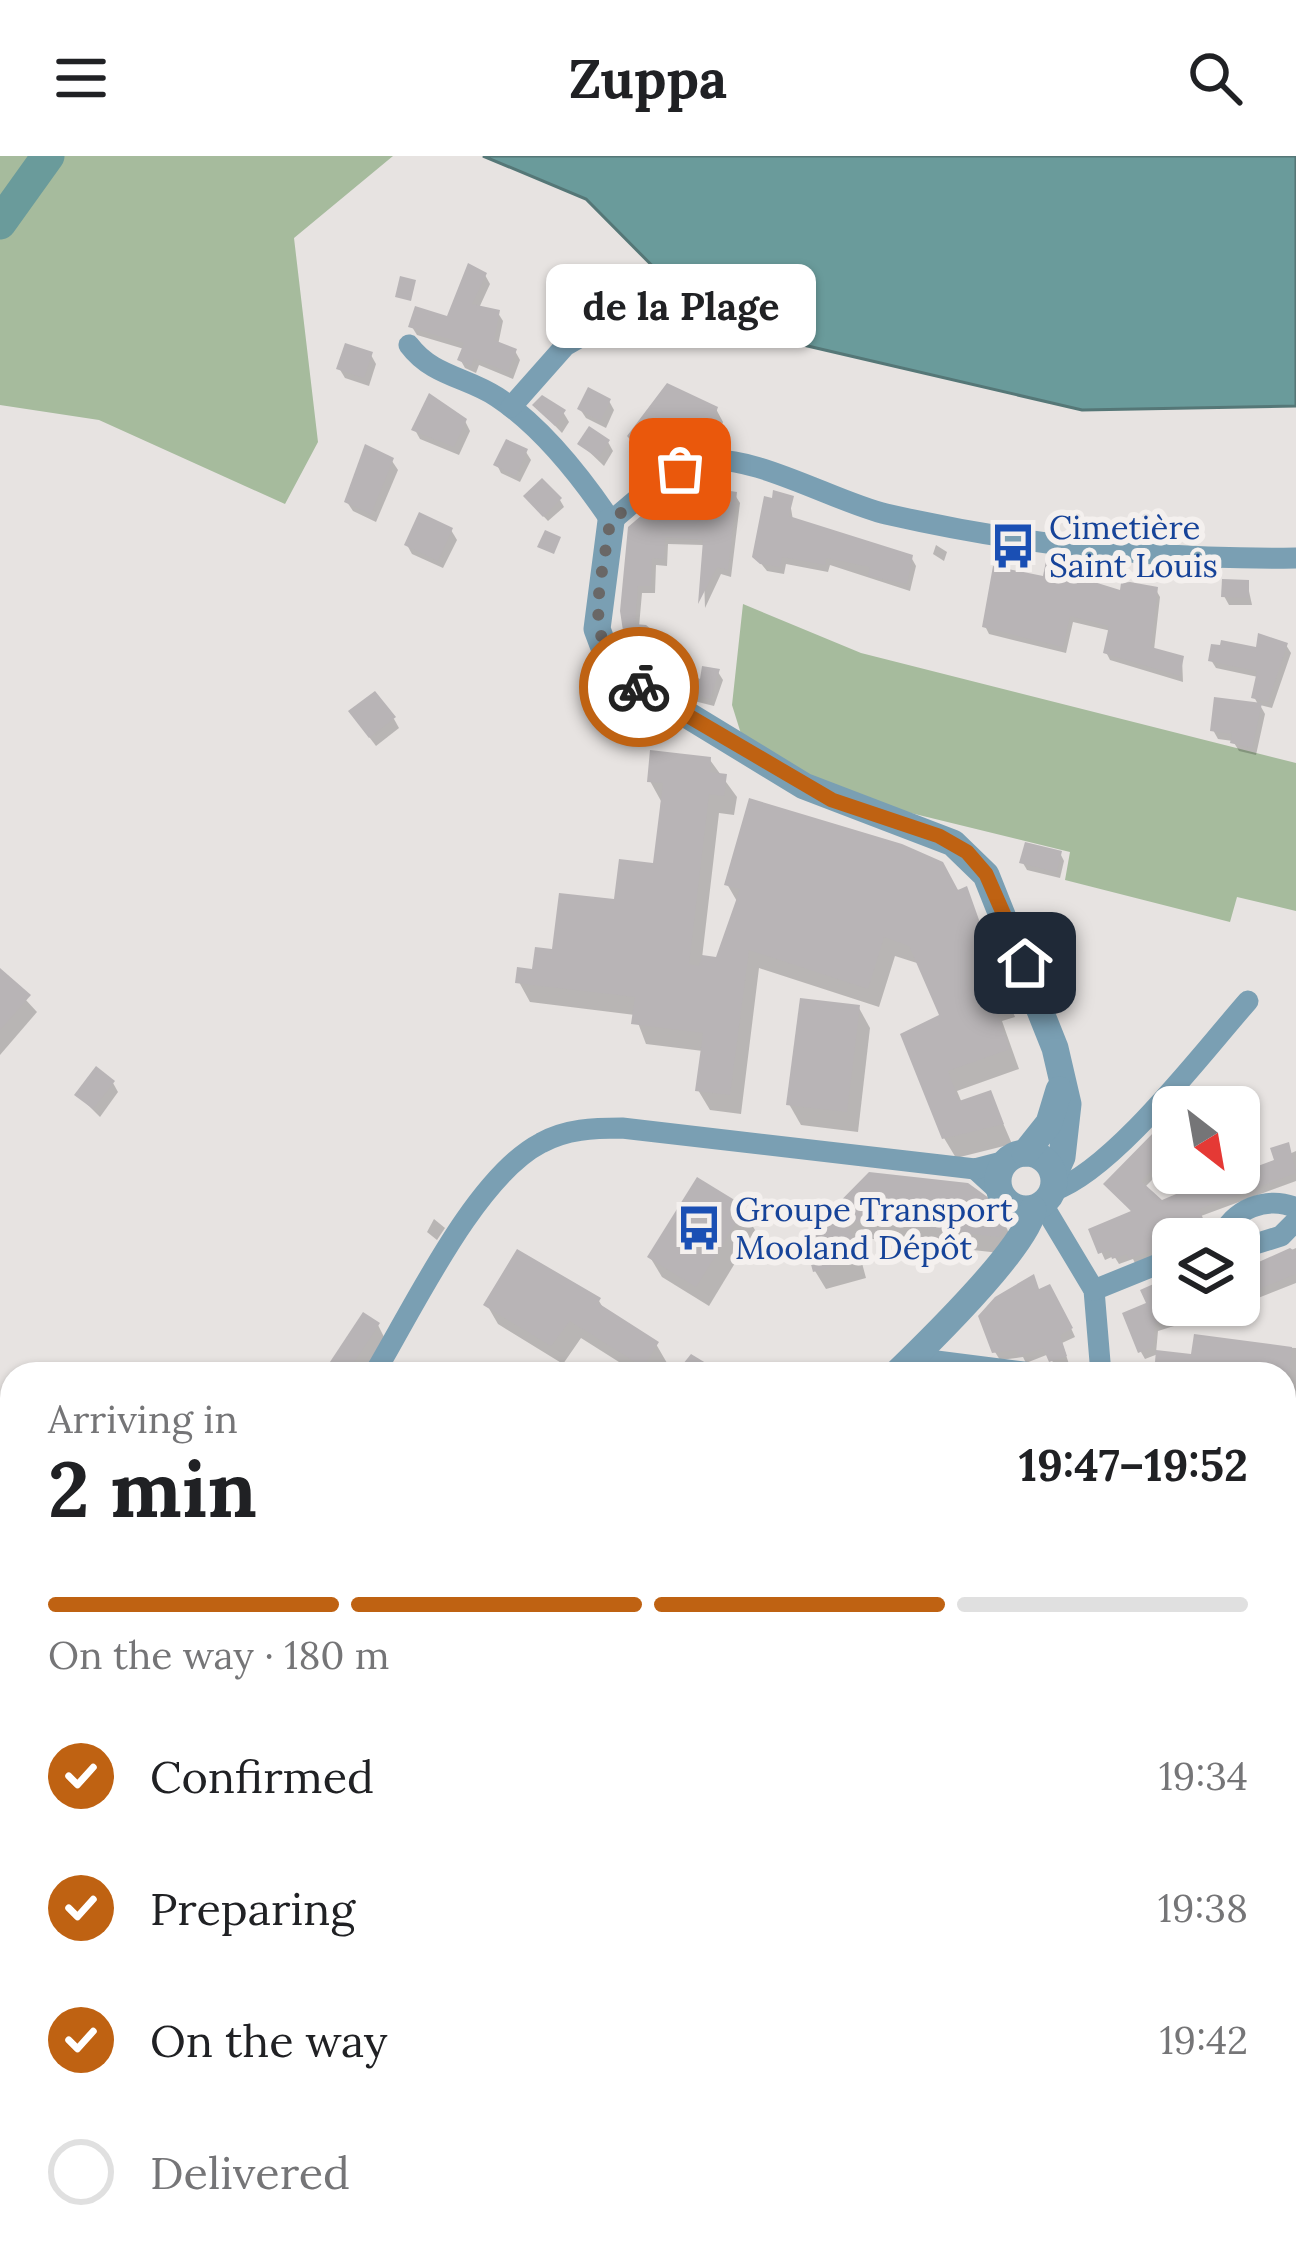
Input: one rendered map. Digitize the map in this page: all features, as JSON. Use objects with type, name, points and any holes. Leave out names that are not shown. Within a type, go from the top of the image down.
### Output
[{"type":"street","points":[[511,407],[565,346],[586,334]]},
{"type":"street","points":[[410,345],[438,371],[511,407],[588,487],[610,521],[597,629],[612,669],[804,786],[967,852],[986,874],[1025,963],[1062,1080],[1066,1129],[1032,1196]]},
{"type":"street","points":[[610,521],[680,469],[724,460],[883,514],[1114,554],[1296,558]]},
{"type":"street","points":[[381,1362],[481,1198],[509,1163],[542,1142],[583,1129],[622,1128],[975,1169],[1032,1196],[1071,1185],[1140,1122],[1248,1001]]},
{"type":"street","points":[[1016,1157],[1049,1123],[1062,1080]]},
{"type":"street","points":[[1016,1157],[1032,1196],[1094,1290],[1101,1362]]},
{"type":"street","points":[[909,1362],[1022,1241],[1043,1159],[1016,1157],[975,1169]]},
{"type":"street","points":[[1234,1218],[1277,1202],[1296,1208]]},
{"type":"street","points":[[1260,1242],[1281,1236],[1296,1221]]},
{"type":"street","points":[[1094,1290],[1152,1267]]},
{"type":"street","points":[[947,1320],[961,1362]]},
{"type":"green space","points":[[0,156],[393,156],[294,238],[318,442],[285,504],[99,420],[0,405]]},
{"type":"green space","points":[[743,604],[861,653],[1296,763],[1296,911],[1237,897],[1230,922],[1065,880],[1070,852],[833,794],[742,737],[732,705]]},
{"type":"water","points":[[483,156],[1296,156],[1296,406],[1082,410],[709,323],[586,199]]},
{"type":"building","points":[[468,263],[487,273],[472,304],[500,310],[494,340],[517,349],[508,372],[474,358],[471,366],[457,360],[464,343],[408,327],[415,306],[447,316]]},
{"type":"building","points":[[400,276],[416,280],[411,301],[395,297]]},
{"type":"building","points":[[345,343],[373,352],[364,378],[336,369]]},
{"type":"building","points":[[667,383],[718,407],[706,442],[685,432],[651,463],[627,436]]},
{"type":"building","points":[[588,387],[611,399],[600,421],[577,409]]},
{"type":"building","points":[[429,393],[467,419],[454,447],[411,430]]},
{"type":"building","points":[[542,395],[566,410],[555,426],[532,405]]},
{"type":"building","points":[[589,426],[610,440],[598,458],[577,444]]},
{"type":"building","points":[[506,439],[528,449],[516,476],[493,465]]},
{"type":"building","points":[[365,444],[394,458],[371,514],[344,502]]},
{"type":"building","points":[[542,478],[562,498],[543,517],[523,496]]},
{"type":"building","points":[[704,487],[737,492],[728,570],[717,567],[698,604],[703,540],[665,537],[664,559],[652,558],[651,586],[638,586],[635,624],[646,625],[667,642],[659,656],[671,665],[700,679],[702,666],[720,669],[710,699],[687,693],[627,657],[620,611],[628,527],[648,510],[671,510],[671,493],[704,494]]},
{"type":"building","points":[[773,490],[794,496],[789,516],[913,555],[907,584],[868,576],[870,567],[826,558],[825,565],[782,557],[780,567],[760,564],[752,557],[764,496],[772,498]]},
{"type":"building","points":[[419,512],[453,528],[438,561],[404,545]]},
{"type":"building","points":[[545,530],[561,537],[554,554],[537,547]]},
{"type":"building","points":[[1046,561],[1080,568],[1078,577],[1120,590],[1121,583],[1130,582],[1158,587],[1151,647],[1184,656],[1180,676],[1103,653],[1109,626],[1070,616],[1063,647],[982,627],[993,566],[1043,576]]},
{"type":"building","points":[[1222,579],[1249,580],[1249,598],[1221,597]]},
{"type":"building","points":[[1258,633],[1288,643],[1268,702],[1251,698],[1257,671],[1208,661],[1211,644],[1220,645],[1221,640],[1256,647]]},
{"type":"building","points":[[375,691],[396,717],[369,738],[348,711]]},
{"type":"building","points":[[1214,697],[1262,703],[1252,748],[1230,743],[1232,734],[1210,731]]},
{"type":"building","points":[[650,750],[711,757],[710,772],[727,774],[724,796],[709,794],[689,964],[699,966],[702,955],[716,957],[740,889],[724,885],[749,798],[902,844],[943,862],[958,890],[967,886],[1006,996],[993,1001],[1010,1049],[948,1071],[959,1101],[991,1090],[1004,1124],[942,1139],[900,1034],[939,1015],[909,946],[884,937],[868,989],[749,950],[730,1095],[695,1091],[703,1033],[631,1024],[635,997],[515,983],[517,967],[532,969],[535,947],[552,949],[559,893],[614,899],[619,859],[653,863],[663,783],[647,782]]},
{"type":"building","points":[[1025,842],[1062,851],[1057,872],[1019,863]]},
{"type":"building","points":[[0,968],[31,995],[0,1030]]},
{"type":"building","points":[[800,998],[860,1005],[847,1112],[786,1105]]},
{"type":"building","points":[[96,1066],[115,1081],[93,1109],[74,1095]]},
{"type":"building","points":[[1152,1134],[1152,1170],[1141,1181],[1152,1194],[1162,1200],[1176,1194],[1239,1194],[1199,1209],[1203,1218],[1152,1218],[1152,1250],[1129,1259],[1127,1254],[1112,1259],[1109,1250],[1098,1254],[1088,1229],[1131,1211],[1103,1184]]},
{"type":"building","points":[[1289,1142],[1296,1173],[1260,1186],[1260,1165],[1274,1160],[1270,1148]]},
{"type":"building","points":[[869,1172],[968,1183],[1000,1206],[1006,1226],[999,1237],[847,1220],[858,1260],[813,1272],[804,1238]]},
{"type":"building","points":[[697,1177],[746,1207],[696,1287],[647,1257]]},
{"type":"building","points":[[1290,1248],[1296,1252],[1296,1274],[1260,1289],[1260,1261]]},
{"type":"building","points":[[517,1249],[601,1298],[598,1303],[659,1342],[646,1362],[635,1362],[570,1321],[551,1346],[483,1305]]},
{"type":"building","points":[[1034,1274],[1039,1289],[1050,1284],[1073,1328],[1060,1335],[1067,1356],[1049,1362],[1043,1348],[1019,1356],[1016,1350],[992,1353],[978,1316],[995,1297]]},
{"type":"building","points":[[1152,1285],[1155,1326],[1153,1347],[1138,1353],[1122,1313],[1146,1303],[1140,1290]]},
{"type":"building","points":[[363,1312],[380,1323],[354,1362],[330,1362]]},
{"type":"building","points":[[1194,1334],[1292,1347],[1290,1362],[1155,1362],[1156,1350],[1191,1354]]},
{"type":"waterway","points":[[0,223],[48,156]]},
{"type":"way so far","points":[[639,687],[612,669],[597,629],[610,521],[680,469]]},
{"type":"place","name":"de la Plage","points":[[680,469]]},
{"type":"place","name":"Cimetière Saint Louis","points":[[1013,546]]},
{"type":"place","name":"Groupe Transport Mooland Dépôt","points":[[699,1228]]},
{"type":"route","points":[[639,687],[804,786],[863,812],[939,836],[967,852],[986,874],[1025,963]]}]
